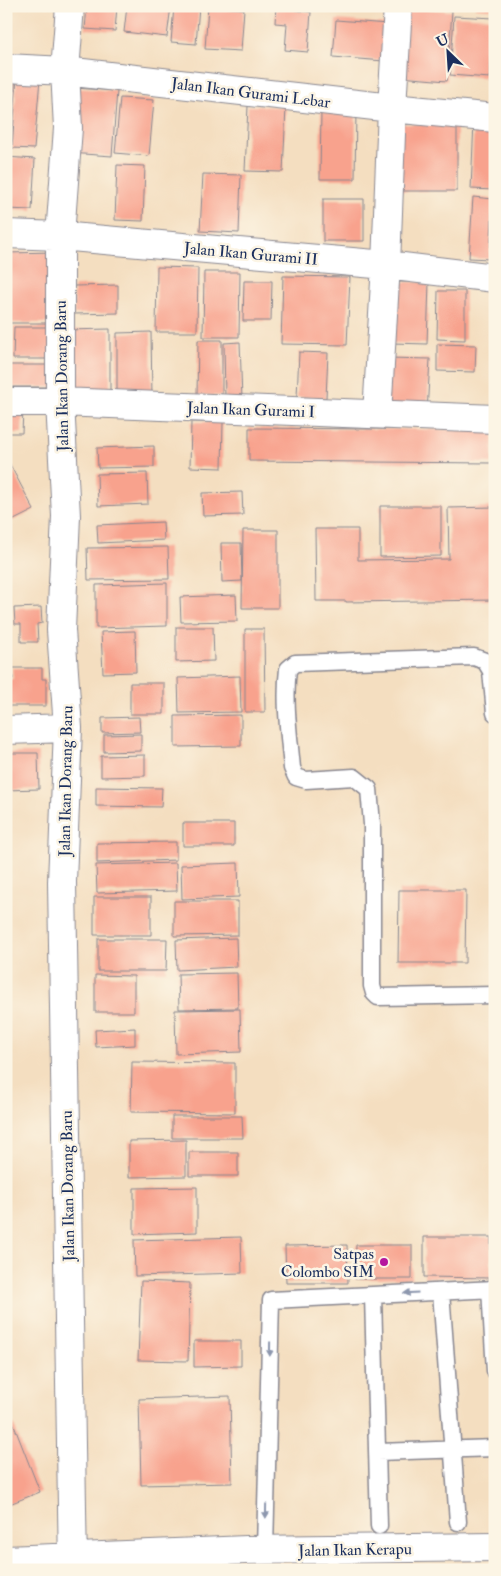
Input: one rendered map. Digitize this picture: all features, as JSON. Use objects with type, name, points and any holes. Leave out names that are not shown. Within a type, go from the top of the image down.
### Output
[{"type":"street","name":"Jalan Ikan Dorang Baru","points":[[70,6],[65,71],[68,128],[60,236],[60,402],[66,516],[62,630],[68,728],[62,882],[73,1556]]},
{"type":"street","points":[[377,414],[398,6]]},
{"type":"street","name":"Jalan Ikan Gurami Lebar","points":[[6,68],[65,71],[495,118]]},
{"type":"street","name":"Jalan Ikan Gurami II","points":[[6,234],[60,236],[386,265],[495,278]]},
{"type":"street","name":"Jalan Ikan Gurami I","points":[[6,402],[60,402],[495,419]]},
{"type":"street","points":[[6,730],[68,728]]},
{"type":"street","points":[[6,1542],[73,1556]]},
{"type":"street","name":"Jalan Ikan Kerapu","points":[[6,1560],[265,1550],[495,1547]]},
{"type":"lane","points":[[495,713],[492,671],[485,661],[474,657],[295,663],[288,668],[286,683],[287,705],[292,768],[296,777],[306,780],[354,777],[369,788],[372,824],[372,986],[374,993],[378,997],[495,995]]},
{"type":"lane","points":[[265,1550],[271,1300],[492,1289],[495,1371]]},
{"type":"lane","points":[[441,1292],[458,1522]]},
{"type":"lane","points":[[373,1295],[379,1526]]},
{"type":"lane","points":[[378,1452],[495,1448]]},
{"type":"building","points":[[87,6],[117,6],[115,31],[85,29]]},
{"type":"building","points":[[127,6],[171,6],[167,37],[124,32]]},
{"type":"building","points":[[174,6],[199,6],[196,44],[171,42]]},
{"type":"building","points":[[208,6],[244,9],[241,51],[205,49]]},
{"type":"building","points":[[276,6],[295,6],[295,10],[311,12],[308,52],[285,50],[287,24],[275,23]]},
{"type":"building","points":[[475,6],[491,6],[491,9],[475,8]]},
{"type":"building","points":[[405,8],[452,11],[447,81],[400,77]]},
{"type":"building","points":[[454,16],[494,18],[490,78],[450,75]]},
{"type":"building","points":[[336,20],[388,24],[384,61],[333,57]]},
{"type":"building","points":[[495,64],[495,85],[491,84]]},
{"type":"building","points":[[17,77],[40,79],[34,149],[12,148]]},
{"type":"building","points":[[6,82],[15,82],[11,142],[6,142]]},
{"type":"building","points":[[75,88],[117,91],[112,156],[69,153]]},
{"type":"building","points":[[120,98],[154,100],[149,156],[115,153]]},
{"type":"building","points":[[248,106],[286,107],[283,172],[245,171]]},
{"type":"building","points":[[321,110],[356,110],[355,179],[320,179]]},
{"type":"building","points":[[474,121],[495,122],[495,190],[471,189]]},
{"type":"building","points":[[393,124],[457,124],[457,191],[393,191]]},
{"type":"building","points":[[6,157],[35,159],[32,210],[6,209]]},
{"type":"building","points":[[117,165],[145,166],[143,221],[115,220]]},
{"type":"building","points":[[203,174],[241,175],[239,233],[200,231]]},
{"type":"building","points":[[473,197],[493,199],[490,259],[469,258]]},
{"type":"building","points":[[323,199],[364,199],[364,241],[323,241]]},
{"type":"building","points":[[57,252],[57,323],[6,323],[6,253]]},
{"type":"building","points":[[157,267],[198,268],[197,332],[156,332]]},
{"type":"building","points":[[204,272],[240,272],[239,337],[203,337]]},
{"type":"building","points":[[283,276],[350,277],[347,345],[281,344]]},
{"type":"building","points":[[244,281],[272,281],[271,321],[243,321]]},
{"type":"building","points":[[394,282],[429,282],[427,344],[392,343]]},
{"type":"building","points":[[118,285],[118,313],[74,314],[74,286]]},
{"type":"building","points":[[438,291],[465,291],[465,340],[437,339]]},
{"type":"building","points":[[14,327],[57,327],[57,359],[13,359]]},
{"type":"building","points":[[110,329],[110,394],[67,395],[66,330]]},
{"type":"building","points":[[151,332],[152,398],[117,398],[117,333]]},
{"type":"building","points":[[198,340],[222,340],[222,396],[197,395]]},
{"type":"building","points":[[240,342],[242,400],[225,400],[224,343]]},
{"type":"building","points":[[437,344],[476,345],[475,372],[437,371]]},
{"type":"building","points":[[299,352],[328,353],[326,398],[297,397]]},
{"type":"building","points":[[388,358],[430,359],[427,413],[386,411]]},
{"type":"building","points":[[7,365],[56,365],[56,387],[7,387]]},
{"type":"building","points":[[6,409],[23,410],[22,433],[6,433]]},
{"type":"building","points":[[191,422],[223,422],[222,468],[190,467]]},
{"type":"building","points":[[249,428],[493,430],[492,463],[249,461]]},
{"type":"building","points":[[154,446],[154,467],[98,468],[97,448]]},
{"type":"building","points":[[6,457],[34,510],[6,524]]},
{"type":"building","points":[[147,473],[148,504],[98,506],[97,474]]},
{"type":"building","points":[[242,492],[243,515],[203,516],[202,493]]},
{"type":"building","points":[[380,506],[441,506],[441,556],[380,557]]},
{"type":"building","points":[[495,507],[495,600],[316,601],[315,529],[358,529],[358,560],[449,559],[448,508]]},
{"type":"building","points":[[163,522],[164,540],[98,543],[97,525]]},
{"type":"building","points":[[243,530],[278,530],[278,608],[242,608]]},
{"type":"building","points":[[221,543],[241,543],[242,581],[222,582]]},
{"type":"building","points":[[168,547],[169,579],[88,580],[87,548]]},
{"type":"building","points":[[167,583],[167,626],[96,628],[96,585]]},
{"type":"building","points":[[236,595],[237,621],[181,622],[180,597]]},
{"type":"building","points":[[41,607],[42,623],[37,624],[38,642],[21,642],[21,624],[15,624],[14,608]]},
{"type":"building","points":[[176,627],[213,627],[214,661],[176,662]]},
{"type":"building","points":[[245,629],[264,629],[265,712],[245,712]]},
{"type":"building","points":[[135,631],[136,672],[103,673],[101,632]]},
{"type":"building","points":[[12,668],[42,668],[42,679],[46,679],[46,706],[6,706],[6,679],[13,679]]},
{"type":"building","points":[[240,676],[241,712],[179,713],[178,678]]},
{"type":"building","points":[[130,683],[164,683],[164,714],[130,714]]},
{"type":"building","points":[[241,715],[241,746],[175,747],[175,716]]},
{"type":"building","points":[[139,717],[140,732],[102,733],[102,718]]},
{"type":"building","points":[[141,734],[141,751],[104,752],[104,735]]},
{"type":"building","points":[[6,753],[38,753],[39,789],[6,790]]},
{"type":"building","points":[[145,755],[145,776],[101,777],[101,756]]},
{"type":"building","points":[[96,787],[162,788],[161,807],[96,806]]},
{"type":"building","points":[[183,823],[234,823],[234,846],[183,846]]},
{"type":"building","points":[[176,842],[176,860],[97,863],[97,843]]},
{"type":"building","points":[[176,863],[177,891],[97,893],[96,865]]},
{"type":"building","points":[[238,863],[239,897],[182,899],[181,865]]},
{"type":"building","points":[[399,890],[466,890],[465,963],[398,963]]},
{"type":"building","points":[[94,897],[151,897],[151,935],[94,935]]},
{"type":"building","points":[[174,901],[238,901],[238,935],[174,936]]},
{"type":"building","points":[[236,938],[237,967],[177,970],[176,940]]},
{"type":"building","points":[[98,939],[167,939],[166,971],[98,971]]},
{"type":"building","points":[[237,973],[238,1008],[179,1009],[178,974]]},
{"type":"building","points":[[95,975],[134,976],[134,1012],[95,1012]]},
{"type":"building","points":[[240,1009],[241,1052],[176,1054],[175,1010]]},
{"type":"building","points":[[135,1028],[135,1045],[96,1047],[95,1030]]},
{"type":"building","points":[[132,1062],[235,1063],[235,1113],[131,1112]]},
{"type":"building","points":[[172,1116],[242,1116],[243,1138],[172,1138]]},
{"type":"building","points":[[186,1140],[186,1176],[129,1177],[129,1141]]},
{"type":"building","points":[[189,1152],[238,1152],[238,1176],[189,1176]]},
{"type":"building","points":[[197,1187],[197,1232],[134,1234],[134,1188]]},
{"type":"building","points":[[241,1237],[242,1273],[135,1276],[134,1240]]},
{"type":"building","points":[[424,1237],[491,1237],[491,1278],[424,1277]]},
{"type":"building","points":[[347,1245],[348,1283],[286,1283],[285,1246]]},
{"type":"building","name":"Satpas Colombo SIM","points":[[356,1245],[412,1245],[412,1279],[355,1279]]},
{"type":"building","points":[[141,1281],[190,1283],[188,1361],[138,1360]]},
{"type":"building","points":[[194,1341],[241,1341],[241,1366],[194,1367]]},
{"type":"building","points":[[230,1396],[232,1483],[141,1485],[139,1399]]},
{"type":"building","points":[[13,1423],[40,1492],[7,1505],[6,1425]]},
{"type":"place","name":"Satpas Colombo SIM","points":[[384,1262]]}]
